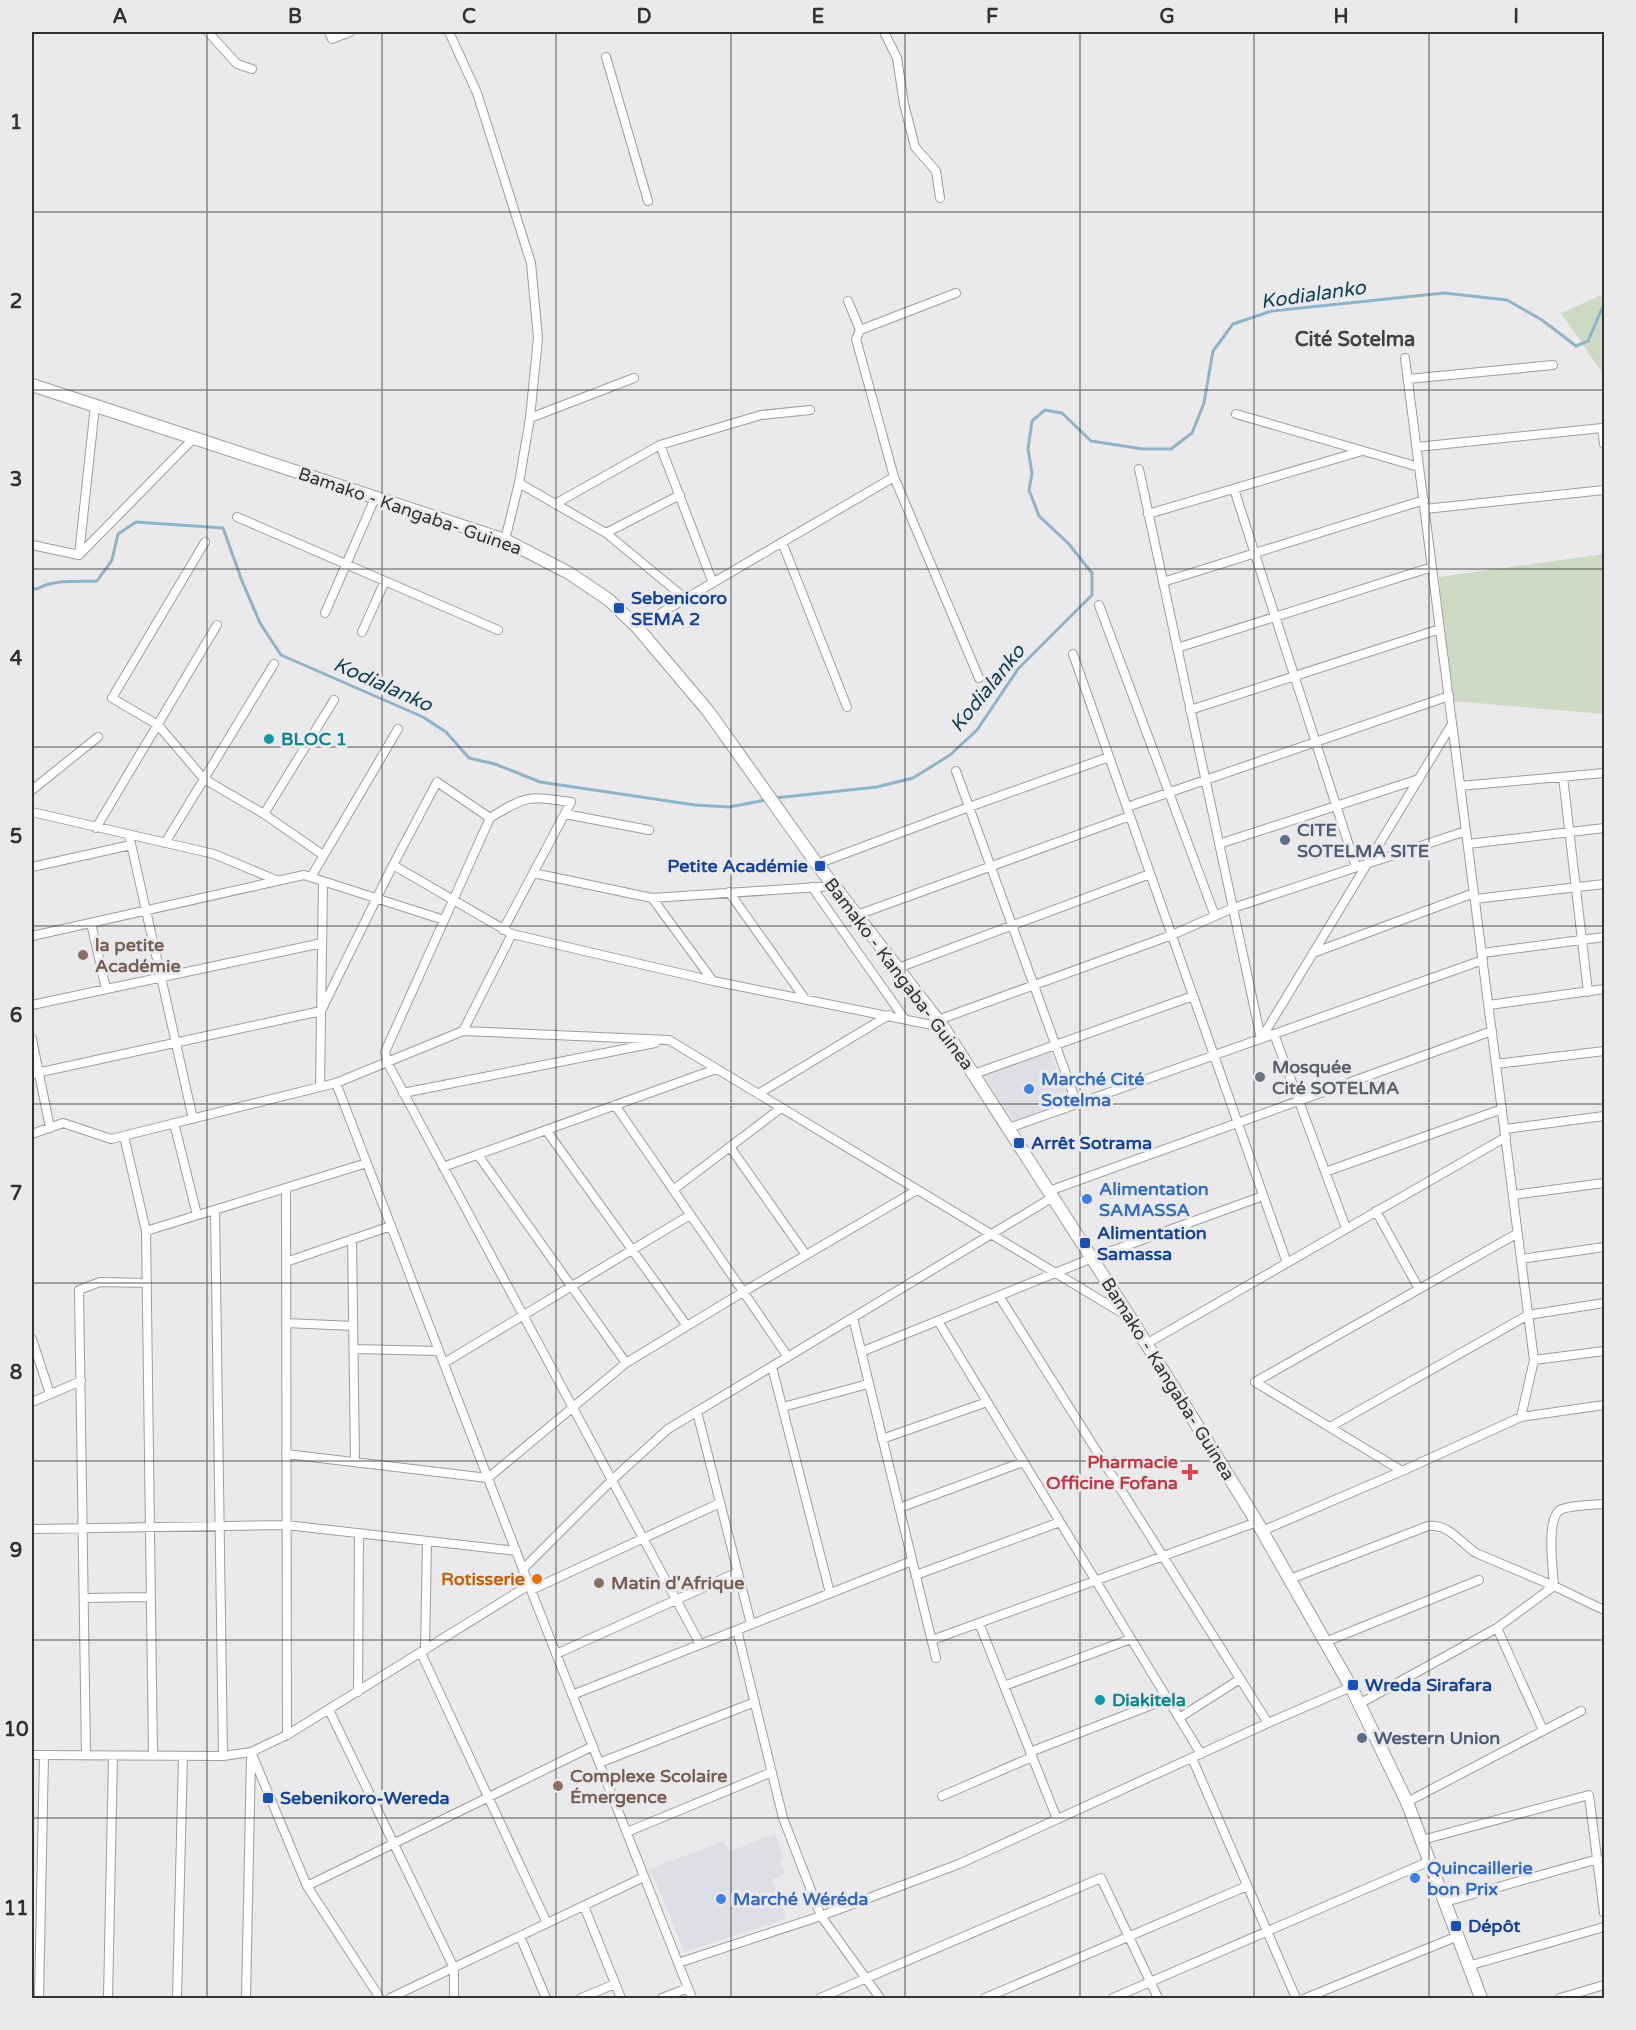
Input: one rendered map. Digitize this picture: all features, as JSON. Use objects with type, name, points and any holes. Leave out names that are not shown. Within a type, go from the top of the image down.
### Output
[{"type":"main road","name":"Bamako - Kangaba- Guinea","points":[[32,385],[505,540],[569,573],[609,600],[637,627],[708,711],[817,864],[941,1023],[1131,1319],[1260,1527],[1351,1687],[1407,1802],[1481,1998]]},
{"type":"street","points":[[208,32],[237,64],[252,69]]},
{"type":"street","points":[[328,32],[332,39],[350,32]]},
{"type":"street","points":[[449,32],[477,93],[531,263],[538,338],[530,418],[519,483],[505,540]]},
{"type":"street","points":[[884,32],[897,58],[904,104],[915,147],[936,171],[940,198]]},
{"type":"street","points":[[606,57],[648,201]]},
{"type":"street","points":[[956,293],[860,330],[856,339],[894,477],[979,678]]},
{"type":"street","points":[[848,301],[860,330]]},
{"type":"street","points":[[1406,358],[1534,1360],[1521,1417]]},
{"type":"street","points":[[1408,379],[1553,365]]},
{"type":"street","points":[[530,418],[634,378]]},
{"type":"street","points":[[79,555],[95,406]]},
{"type":"street","points":[[555,504],[660,445],[761,415],[810,410]]},
{"type":"street","points":[[1236,414],[1419,467]]},
{"type":"street","points":[[1417,447],[1602,428],[1605,444]]},
{"type":"street","points":[[79,555],[194,438]]},
{"type":"street","points":[[660,445],[713,583]]},
{"type":"street","points":[[1148,514],[1362,451]]},
{"type":"street","points":[[1138,469],[1261,1039]]},
{"type":"street","points":[[637,627],[894,477]]},
{"type":"street","points":[[519,483],[606,533],[686,599]]},
{"type":"street","points":[[1234,489],[1356,867]]},
{"type":"street","points":[[1425,509],[1605,490]]},
{"type":"street","points":[[606,533],[680,495]]},
{"type":"street","points":[[325,613],[375,498]]},
{"type":"street","points":[[1163,582],[1424,500]]},
{"type":"street","points":[[237,517],[498,630]]},
{"type":"street","points":[[205,542],[112,698],[158,724],[204,779],[264,814],[323,855]]},
{"type":"street","points":[[782,543],[847,707]]},
{"type":"street","points":[[32,545],[79,555]]},
{"type":"street","points":[[1177,648],[1432,567]]},
{"type":"street","points":[[362,632],[385,581]]},
{"type":"street","points":[[1100,605],[1215,916]]},
{"type":"street","points":[[96,828],[218,626]]},
{"type":"street","points":[[1190,710],[1440,629]]},
{"type":"street","points":[[1073,654],[1287,1263]]},
{"type":"street","points":[[165,843],[274,664]]},
{"type":"street","points":[[1127,807],[1449,696]]},
{"type":"street","points":[[264,814],[334,700]]},
{"type":"street","points":[[1261,1039],[1452,724]]},
{"type":"street","points":[[311,877],[398,729]]},
{"type":"street","points":[[32,790],[98,737]]},
{"type":"street","points":[[817,864],[1109,758]]},
{"type":"street","points":[[956,771],[1077,1104]]},
{"type":"street","points":[[1461,786],[1605,773]]},
{"type":"street","points":[[1563,777],[1588,992]]},
{"type":"street","points":[[1219,844],[1419,779]]},
{"type":"street","points":[[321,1011],[437,782],[490,818]]},
{"type":"street","points":[[503,930],[571,802],[536,797],[514,803],[490,818],[385,1052],[387,1062],[700,1644]]},
{"type":"street","points":[[32,812],[214,854],[277,881]]},
{"type":"street","points":[[565,814],[649,830]]},
{"type":"street","points":[[858,915],[1130,816]]},
{"type":"street","points":[[1468,843],[1605,828]]},
{"type":"street","points":[[393,865],[512,934],[713,981],[941,1023],[1034,985],[1172,935],[1233,908],[1466,831]]},
{"type":"street","points":[[129,835],[193,1119]]},
{"type":"street","points":[[32,867],[131,845]]},
{"type":"street","points":[[534,873],[652,898],[834,886]]},
{"type":"street","points":[[898,969],[1150,874]]},
{"type":"street","points":[[32,936],[304,875],[444,920]]},
{"type":"street","points":[[320,1087],[323,881]]},
{"type":"street","points":[[1313,953],[1475,896],[1605,884]]},
{"type":"street","points":[[813,887],[904,1018]]},
{"type":"street","points":[[729,892],[805,999]]},
{"type":"street","points":[[652,898],[713,981]]},
{"type":"street","points":[[91,922],[106,989]]},
{"type":"street","points":[[463,1031],[512,934]]},
{"type":"street","points":[[1009,1128],[1214,1056],[1482,957],[1605,937]]},
{"type":"street","points":[[32,1005],[322,943]]},
{"type":"street","points":[[1489,1005],[1605,989]]},
{"type":"street","points":[[974,1074],[1193,996]]},
{"type":"street","points":[[35,1073],[321,1011]]},
{"type":"street","points":[[758,1094],[889,1015]]},
{"type":"street","points":[[523,1569],[612,1480],[668,1429],[991,1234],[1051,1194],[1492,1030]]},
{"type":"street","points":[[32,1134],[63,1123],[111,1139],[124,1136],[336,1083],[463,1031],[669,1040],[1131,1319]]},
{"type":"street","points":[[1274,1034],[1346,1228]]},
{"type":"street","points":[[32,1039],[35,1073],[51,1128]]},
{"type":"street","points":[[404,1093],[669,1040]]},
{"type":"street","points":[[1496,1064],[1605,1051]]},
{"type":"street","points":[[443,1167],[716,1069]]},
{"type":"street","points":[[336,1083],[556,1654],[692,1998]]},
{"type":"street","points":[[615,1106],[788,1357]]},
{"type":"street","points":[[673,1190],[781,1108]]},
{"type":"street","points":[[1325,1172],[1502,1109]]},
{"type":"street","points":[[1146,1344],[1376,1211],[1505,1133],[1605,1116]]},
{"type":"street","points":[[174,1123],[197,1215]]},
{"type":"street","points":[[546,1130],[687,1326]]},
{"type":"street","points":[[124,1136],[146,1231],[153,1756]]},
{"type":"street","points":[[730,1147],[806,1255]]},
{"type":"street","points":[[478,1155],[626,1363]]},
{"type":"street","points":[[146,1231],[367,1163]]},
{"type":"street","points":[[1513,1195],[1605,1184]]},
{"type":"street","points":[[286,1188],[287,1735]]},
{"type":"street","points":[[286,1454],[488,1478],[626,1363],[917,1190]]},
{"type":"street","points":[[861,1352],[1092,1258],[1263,1196]]},
{"type":"street","points":[[215,1210],[224,1756]]},
{"type":"street","points":[[1376,1211],[1419,1289]]},
{"type":"street","points":[[444,1364],[690,1215]]},
{"type":"street","points":[[286,1262],[391,1226]]},
{"type":"street","points":[[1402,1471],[1256,1382],[1518,1233]]},
{"type":"street","points":[[352,1239],[355,1461]]},
{"type":"street","points":[[1521,1259],[1605,1247]]},
{"type":"street","points":[[86,1755],[80,1290],[100,1282],[147,1283]]},
{"type":"street","points":[[999,1296],[1268,1723]]},
{"type":"street","points":[[1330,1427],[1528,1315],[1605,1303]]},
{"type":"street","points":[[853,1318],[936,1658]]},
{"type":"street","points":[[938,1321],[1201,1754]]},
{"type":"street","points":[[286,1323],[353,1326]]},
{"type":"street","points":[[32,1339],[50,1394]]},
{"type":"street","points":[[354,1349],[439,1351]]},
{"type":"street","points":[[1534,1360],[1605,1351]]},
{"type":"street","points":[[772,1367],[830,1593]]},
{"type":"street","points":[[32,1402],[81,1381]]},
{"type":"street","points":[[783,1407],[868,1384]]},
{"type":"street","points":[[882,1439],[987,1402]]},
{"type":"street","points":[[932,1641],[1163,1557],[1260,1527],[1402,1471],[1521,1417],[1605,1405]]},
{"type":"street","points":[[697,1412],[751,1624]]},
{"type":"street","points":[[899,1508],[1023,1462]]},
{"type":"street","points":[[32,1755],[224,1756],[251,1752],[287,1735],[530,1587],[720,1503]]},
{"type":"street","points":[[1554,1586],[1551,1532],[1553,1517],[1560,1509],[1605,1504]]},
{"type":"street","points":[[916,1575],[1060,1522]]},
{"type":"street","points":[[32,1529],[286,1525],[516,1551]]},
{"type":"street","points":[[1290,1579],[1428,1526],[1437,1525],[1446,1527],[1476,1553],[1605,1610]]},
{"type":"street","points":[[358,1692],[359,1533]]},
{"type":"street","points":[[427,1541],[423,1651],[547,1923]]},
{"type":"street","points":[[572,1695],[912,1561]]},
{"type":"street","points":[[556,1654],[738,1572]]},
{"type":"street","points":[[1325,1642],[1479,1580]]},
{"type":"street","points":[[1359,1704],[1497,1628],[1554,1586]]},
{"type":"street","points":[[84,1598],[151,1597]]},
{"type":"street","points":[[979,1623],[1057,1819]]},
{"type":"street","points":[[1497,1628],[1543,1731]]},
{"type":"street","points":[[737,1630],[783,1818],[821,1916],[880,1998]]},
{"type":"street","points":[[1004,1686],[1131,1639]]},
{"type":"street","points":[[1179,1718],[1240,1680]]},
{"type":"street","points":[[678,1963],[821,1916],[959,1864],[1351,1687]]},
{"type":"street","points":[[942,1796],[1031,1754],[1167,1699]]},
{"type":"street","points":[[599,1763],[755,1702]]},
{"type":"street","points":[[329,1710],[454,1968],[454,1998]]},
{"type":"street","points":[[1407,1802],[1581,1711]]},
{"type":"street","points":[[307,1886],[593,1746]]},
{"type":"street","points":[[251,1752],[307,1886],[380,1998]]},
{"type":"street","points":[[246,1998],[251,1752]]},
{"type":"street","points":[[39,1998],[44,1755]]},
{"type":"street","points":[[108,1998],[113,1756]]},
{"type":"street","points":[[177,1998],[183,1756]]},
{"type":"street","points":[[1192,1758],[1296,1998]]},
{"type":"street","points":[[627,1832],[772,1772]]},
{"type":"street","points":[[1422,1840],[1589,1795],[1605,1913]]},
{"type":"street","points":[[1446,1902],[1598,1859]]},
{"type":"street","points":[[1113,1998],[1430,1861]]},
{"type":"street","points":[[390,1998],[644,1877]]},
{"type":"street","points":[[820,1998],[1101,1878],[1158,1998]]},
{"type":"street","points":[[985,1998],[1247,1886]]},
{"type":"street","points":[[584,1905],[621,1998]]},
{"type":"street","points":[[1468,1966],[1605,1927]]},
{"type":"street","points":[[520,1936],[546,1998]]},
{"type":"street","points":[[1306,1998],[1458,1936]]},
{"type":"street","points":[[581,1998],[615,1984]]},
{"type":"street","points":[[1560,1998],[1605,1985]]},
{"type":"street","points":[[662,1998],[688,1988]]},
{"type":"shaded area","name":"Marché Cité Sotelma","points":[[1050,1051],[1070,1102],[1015,1122],[983,1075]]},
{"type":"shaded area","name":"Marché Wéréda","points":[[775,1834],[784,1859],[780,1860],[785,1875],[772,1879],[786,1919],[685,1952],[650,1869],[724,1841],[729,1852]]},
{"type":"green space","points":[[1604,294],[1604,392],[1601,371],[1561,313]]},
{"type":"green space","points":[[1604,554],[1604,714],[1452,701],[1439,577]]},
{"type":"waterway","name":"Kodialanko","points":[[775,798],[877,787],[913,778],[950,755],[977,730],[1018,669],[1092,595],[1092,573],[1068,543],[1039,516],[1029,490],[1032,473],[1028,449],[1032,421],[1045,410],[1062,413],[1091,441],[1143,449],[1171,449],[1192,433],[1204,403],[1213,351],[1233,324],[1272,311],[1444,293],[1507,300],[1542,320],[1576,346],[1588,341],[1604,304]]},
{"type":"waterway","name":"Kodialanko","points":[[32,588],[37,589],[58,582],[97,581],[112,560],[118,534],[136,522],[223,528],[260,623],[281,655],[423,717],[446,732],[469,758],[495,764],[540,782],[695,805],[729,807],[766,800]]},
{"type":"place","name":"Sebenicoro SEMA 2","points":[[619,608]]},
{"type":"place","name":"BLOC 1","points":[[269,739]]},
{"type":"place","name":"CITE SOTELMA SITE","points":[[1285,840]]},
{"type":"place","name":"Petite Académie","points":[[820,866]]},
{"type":"place","name":"la petite Académie","points":[[83,955]]},
{"type":"place","name":"Mosquée Cité SOTELMA","points":[[1260,1077]]},
{"type":"place","name":"Marché Cité Sotelma","points":[[1029,1089]]},
{"type":"place","name":"Arrêt Sotrama","points":[[1019,1143]]},
{"type":"place","name":"Alimentation SAMASSA","points":[[1087,1199]]},
{"type":"place","name":"Alimentation Samassa","points":[[1085,1243]]},
{"type":"place","name":"Pharmacie Officine Fofana","points":[[1190,1472]]},
{"type":"place","name":"Rotisserie","points":[[537,1579]]},
{"type":"place","name":"Matin d'Afrique","points":[[599,1583]]},
{"type":"place","name":"Wreda Sirafara","points":[[1353,1685]]},
{"type":"place","name":"Diakitela","points":[[1100,1700]]},
{"type":"place","name":"Western Union","points":[[1362,1738]]},
{"type":"place","name":"Complexe Scolaire Émergence","points":[[558,1786]]},
{"type":"place","name":"Sebenikoro-Wereda","points":[[268,1798]]},
{"type":"place","name":"Quincaillerie bon Prix","points":[[1415,1878]]},
{"type":"place","name":"Marché Wéréda","points":[[721,1899]]},
{"type":"place","name":"Dépôt","points":[[1456,1926]]},
{"type":"district","name":"Cité Sotelma","points":[[1355,339]]}]
